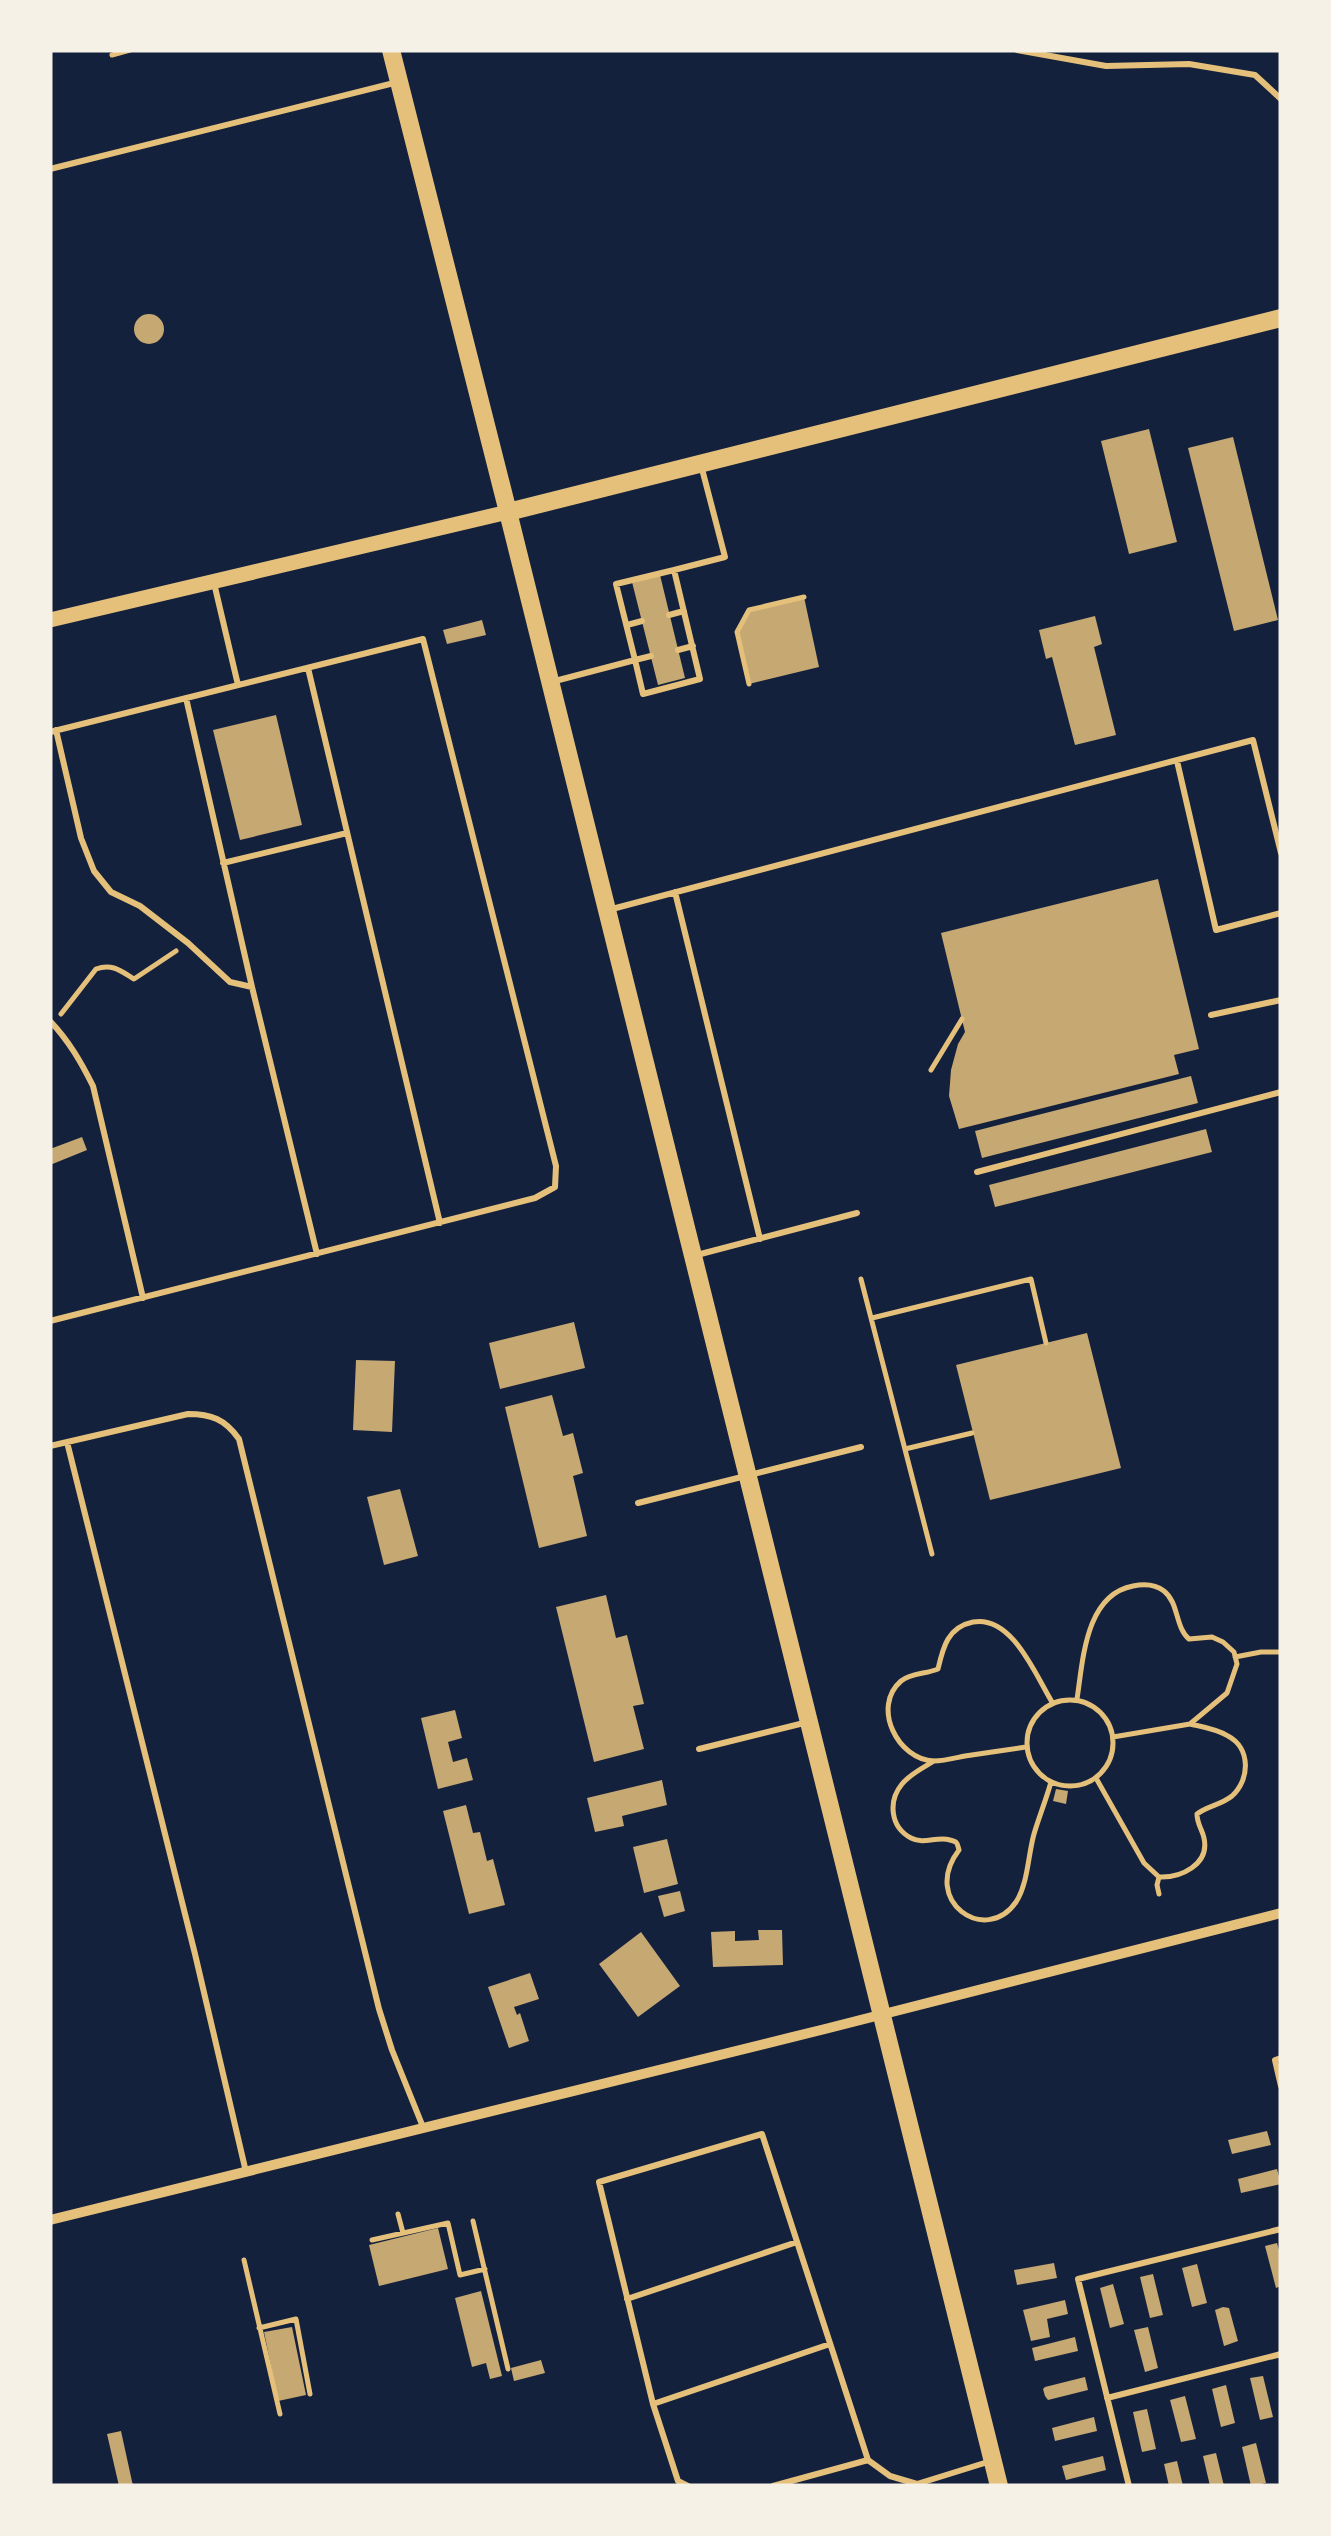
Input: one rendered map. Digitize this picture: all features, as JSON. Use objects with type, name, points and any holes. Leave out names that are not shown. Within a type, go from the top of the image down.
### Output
[{"type":"main road","points":[[391,50],[999,2486]]},
{"type":"main road","points":[[508,512],[1281,318]]},
{"type":"street","points":[[50,620],[508,512]]},
{"type":"street","points":[[50,2220],[1281,1913]]},
{"type":"lane","points":[[1017,50],[1106,66],[1189,64],[1255,74],[1281,99]]},
{"type":"lane","points":[[50,170],[399,82]]},
{"type":"lane","points":[[674,570],[700,679],[644,694],[616,584],[725,557],[700,464]]},
{"type":"lane","points":[[214,582],[238,685]]},
{"type":"lane","points":[[669,614],[684,611]]},
{"type":"lane","points":[[627,625],[642,622]]},
{"type":"lane","points":[[50,1321],[536,1198],[556,1187],[556,1166],[423,639],[53,731],[81,838],[94,871],[111,892],[140,906],[230,982],[252,986]]},
{"type":"lane","points":[[678,650],[692,646]]},
{"type":"lane","points":[[550,683],[651,656]]},
{"type":"lane","points":[[308,668],[440,1223]]},
{"type":"lane","points":[[186,698],[317,1254]]},
{"type":"lane","points":[[607,910],[1252,740],[1281,853]]},
{"type":"lane","points":[[1177,761],[1216,930],[1281,913]]},
{"type":"lane","points":[[223,863],[347,834]]},
{"type":"lane","points":[[675,892],[760,1239]]},
{"type":"lane","points":[[1211,1014],[1281,1000]]},
{"type":"lane","points":[[50,1021],[74,1050],[93,1086],[143,1298]]},
{"type":"lane","points":[[976,1172],[1281,1092]]},
{"type":"lane","points":[[692,1256],[857,1212]]},
{"type":"lane","points":[[50,1446],[188,1414],[218,1418],[231,1427],[238,1439],[379,2010],[423,2127]]},
{"type":"lane","points":[[67,1442],[246,2172]]},
{"type":"lane","points":[[638,1503],[862,1446]]},
{"type":"lane","points":[[698,1749],[809,1721]]},
{"type":"lane","points":[[1281,2058],[1275,2060],[1281,2086]]},
{"type":"lane","points":[[688,2486],[678,2481],[653,2404],[599,2182],[762,2134],[868,2460],[890,2476],[917,2484],[992,2461]]},
{"type":"lane","points":[[1128,2486],[1078,2279],[1281,2228]]},
{"type":"lane","points":[[628,2299],[797,2242]]},
{"type":"lane","points":[[653,2404],[830,2344]]},
{"type":"lane","points":[[1107,2398],[1281,2354]]},
{"type":"lane","points":[[774,2486],[868,2460]]},
{"type":"path","points":[[112,54],[130,50]]},
{"type":"path","points":[[750,684],[736,632],[748,610],[804,597]]},
{"type":"path","points":[[66,1009],[96,969],[113,966],[134,979],[188,943]]},
{"type":"path","points":[[931,1070],[962,1019]]},
{"type":"path","points":[[861,1279],[932,1554]]},
{"type":"path","points":[[872,1318],[1030,1279],[1046,1343]]},
{"type":"path","points":[[905,1449],[972,1433]]},
{"type":"path","points":[[1077,1700],[1093,1622],[1116,1592],[1150,1585],[1164,1592],[1174,1604],[1184,1636],[1189,1640],[1212,1638],[1234,1652],[1237,1664],[1227,1693],[1190,1724]]},
{"type":"path","points":[[1026,1747],[934,1761],[918,1758],[904,1749],[888,1721],[893,1692],[902,1680],[938,1669],[946,1640],[962,1625],[978,1621],[994,1623],[1013,1638],[1052,1702]]},
{"type":"path","points":[[1235,1658],[1281,1652]]},
{"type":"path","points":[[1077,1700],[1105,1717],[1113,1736],[1113,1750],[1096,1778],[1074,1786],[1052,1782],[1035,1768],[1026,1747],[1036,1715],[1052,1702],[1077,1700]]},
{"type":"path","points":[[1096,1778],[1144,1863],[1159,1876],[1179,1876],[1190,1871],[1204,1850],[1197,1814],[1230,1798],[1246,1773],[1246,1759],[1231,1737],[1190,1724],[1113,1736]]},
{"type":"path","points":[[934,1761],[900,1786],[892,1812],[895,1822],[913,1840],[945,1839],[958,1845],[946,1884],[950,1899],[972,1918],[1000,1918],[1019,1898],[1034,1832],[1052,1782]]},
{"type":"path","points":[[1159,1876],[1159,1894]]},
{"type":"path","points":[[398,2214],[403,2233]]},
{"type":"path","points":[[473,2221],[508,2369]]},
{"type":"path","points":[[372,2240],[448,2222],[460,2275],[485,2269]]},
{"type":"path","points":[[244,2260],[280,2414]]},
{"type":"path","points":[[260,2328],[296,2319],[310,2394]]},
{"type":"building","points":[[149,314],[160,318],[164,329],[160,340],[149,344],[138,340],[134,329],[138,318]]},
{"type":"building","points":[[1149,429],[1177,542],[1129,554],[1101,441]]},
{"type":"building","points":[[1233,437],[1278,620],[1234,631],[1188,448]]},
{"type":"building","points":[[660,575],[685,678],[658,685],[632,582]]},
{"type":"building","points":[[804,597],[819,667],[749,684],[737,632],[749,610]]},
{"type":"building","points":[[1095,616],[1102,644],[1094,647],[1116,735],[1075,745],[1052,657],[1046,659],[1039,630]]},
{"type":"building","points":[[482,620],[486,635],[447,644],[443,630]]},
{"type":"building","points":[[276,715],[302,825],[240,840],[213,730]]},
{"type":"building","points":[[1158,879],[1199,1049],[1174,1055],[1179,1074],[959,1129],[949,1096],[951,1070],[965,1032],[941,933]]},
{"type":"building","points":[[1191,1076],[1198,1103],[982,1158],[975,1131]]},
{"type":"building","points":[[1206,1129],[1212,1152],[995,1207],[989,1185]]},
{"type":"building","points":[[82,1137],[87,1150],[50,1165],[50,1149]]},
{"type":"building","points":[[574,1322],[585,1368],[500,1389],[489,1343]]},
{"type":"building","points":[[1087,1333],[1121,1468],[990,1500],[956,1365]]},
{"type":"building","points":[[356,1360],[395,1361],[392,1432],[353,1430]]},
{"type":"building","points":[[552,1395],[563,1436],[573,1433],[583,1473],[573,1476],[587,1536],[539,1548],[505,1407]]},
{"type":"building","points":[[400,1489],[418,1556],[384,1565],[367,1497]]},
{"type":"building","points":[[606,1595],[616,1638],[627,1635],[644,1704],[633,1706],[644,1749],[594,1762],[556,1607]]},
{"type":"building","points":[[455,1710],[462,1738],[448,1742],[453,1762],[467,1758],[473,1780],[438,1789],[421,1718]]},
{"type":"building","points":[[662,1780],[667,1805],[622,1816],[624,1826],[595,1832],[587,1798]]},
{"type":"building","points":[[1056,1789],[1068,1791],[1066,1804],[1053,1801]]},
{"type":"building","points":[[466,1805],[473,1833],[480,1832],[487,1861],[493,1859],[505,1905],[469,1914],[443,1811]]},
{"type":"building","points":[[667,1839],[678,1884],[644,1893],[633,1847]]},
{"type":"building","points":[[680,1891],[685,1911],[664,1917],[658,1896]]},
{"type":"building","points":[[758,1930],[782,1930],[783,1965],[713,1967],[711,1932],[735,1931],[735,1941],[759,1940]]},
{"type":"building","points":[[641,1932],[680,1986],[638,2017],[599,1964]]},
{"type":"building","points":[[530,1973],[539,1999],[514,2007],[517,2015],[520,2013],[529,2041],[509,2048],[488,1987]]},
{"type":"building","points":[[1267,2131],[1271,2145],[1232,2154],[1228,2140]]},
{"type":"building","points":[[1277,2169],[1281,2184],[1241,2193],[1238,2179]]},
{"type":"building","points":[[438,2228],[448,2269],[379,2286],[369,2245]]},
{"type":"building","points":[[1277,2243],[1281,2286],[1276,2288],[1265,2246]]},
{"type":"building","points":[[1054,2263],[1057,2278],[1017,2285],[1014,2270]]},
{"type":"building","points":[[1197,2264],[1207,2303],[1192,2307],[1182,2268]]},
{"type":"building","points":[[1153,2274],[1163,2315],[1150,2318],[1140,2277]]},
{"type":"building","points":[[1113,2284],[1124,2324],[1110,2328],[1100,2288]]},
{"type":"building","points":[[481,2291],[502,2376],[490,2379],[486,2363],[472,2367],[455,2298]]},
{"type":"building","points":[[1065,2300],[1068,2314],[1047,2319],[1050,2337],[1031,2341],[1023,2310]]},
{"type":"building","points":[[1229,2308],[1238,2341],[1224,2346],[1215,2310]]},
{"type":"building","points":[[292,2327],[306,2395],[278,2401],[264,2332]]},
{"type":"building","points":[[1148,2327],[1158,2368],[1145,2372],[1134,2330]]},
{"type":"building","points":[[1075,2337],[1078,2351],[1035,2361],[1032,2348]]},
{"type":"building","points":[[541,2360],[545,2373],[514,2381],[511,2368]]},
{"type":"building","points":[[1263,2376],[1273,2417],[1260,2420],[1250,2378]]},
{"type":"building","points":[[1085,2377],[1088,2390],[1048,2400],[1045,2396],[1045,2387]]},
{"type":"building","points":[[1226,2385],[1235,2423],[1221,2427],[1212,2389]]},
{"type":"building","points":[[1185,2396],[1196,2439],[1181,2442],[1170,2400]]},
{"type":"building","points":[[1147,2409],[1156,2449],[1142,2452],[1133,2412]]},
{"type":"building","points":[[1094,2417],[1097,2431],[1055,2441],[1052,2428]]},
{"type":"building","points":[[121,2431],[133,2486],[119,2486],[107,2434]]},
{"type":"building","points":[[1256,2443],[1266,2483],[1251,2486],[1242,2447]]},
{"type":"building","points":[[1216,2453],[1224,2486],[1210,2486],[1203,2456]]},
{"type":"building","points":[[1103,2456],[1106,2470],[1066,2480],[1062,2466]]},
{"type":"building","points":[[1177,2461],[1183,2486],[1169,2486],[1164,2464]]}]
